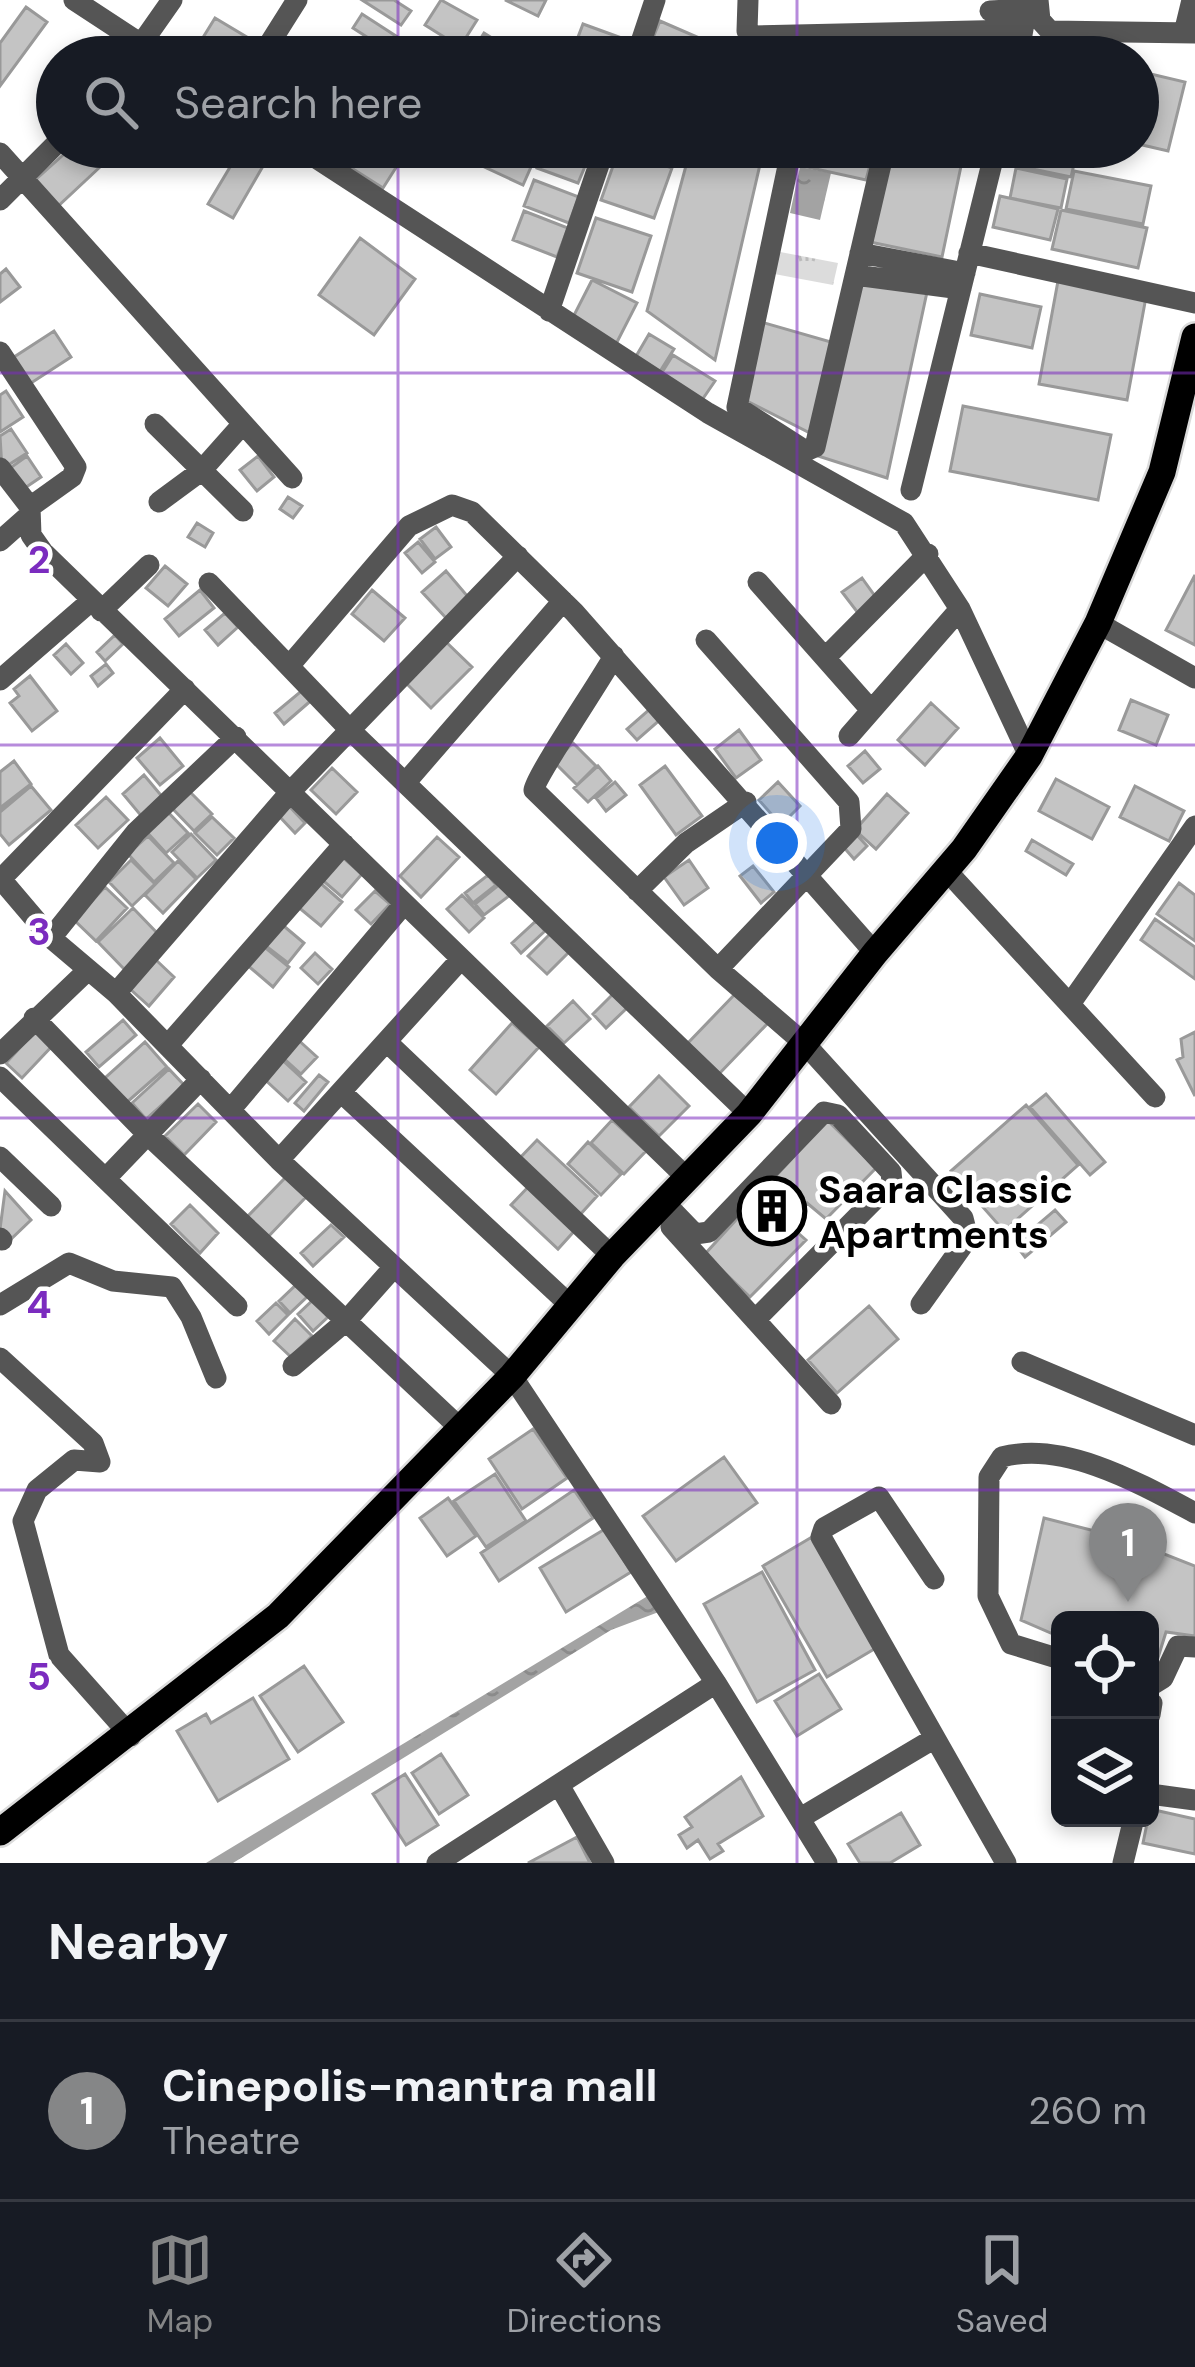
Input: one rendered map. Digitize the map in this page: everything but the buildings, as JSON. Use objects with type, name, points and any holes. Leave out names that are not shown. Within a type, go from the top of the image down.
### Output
[{"type":"main road","points":[[0,1832],[131,1736],[278,1616],[512,1376],[612,1256],[662,1209],[806,1045],[1029,756],[1098,623],[1187,410],[1195,337]]},
{"type":"street","points":[[74,0],[122,36]]},
{"type":"street","points":[[154,36],[172,0]]},
{"type":"street","points":[[275,36],[297,0]]},
{"type":"street","points":[[643,36],[655,0]]},
{"type":"street","points":[[748,0],[747,31],[753,36],[1028,10],[1050,31],[1190,33],[1192,0]]},
{"type":"street","points":[[0,152],[292,478]]},
{"type":"street","points":[[0,200],[36,167]]},
{"type":"street","points":[[331,168],[796,467],[904,523],[960,609],[1029,756]]},
{"type":"street","points":[[549,311],[598,168]]},
{"type":"street","points":[[788,168],[737,407],[806,451],[815,447],[879,168]]},
{"type":"street","points":[[911,490],[991,168]]},
{"type":"street","points":[[858,264],[965,272],[1195,303]]},
{"type":"street","points":[[0,352],[76,466],[72,477],[0,541]]},
{"type":"street","points":[[155,424],[243,512]]},
{"type":"street","points":[[159,502],[201,471],[241,426]]},
{"type":"street","points":[[0,468],[28,512],[43,552],[688,1179]]},
{"type":"street","points":[[290,665],[409,526],[452,505],[472,512],[614,656],[874,952]]},
{"type":"street","points":[[826,656],[928,554]]},
{"type":"street","points":[[116,994],[292,790],[518,556]]},
{"type":"street","points":[[0,680],[149,565]]},
{"type":"street","points":[[758,582],[872,710]]},
{"type":"street","points":[[209,583],[350,729],[749,1114]]},
{"type":"street","points":[[406,782],[563,601]]},
{"type":"street","points":[[850,736],[960,609]]},
{"type":"street","points":[[1098,623],[1195,678]]},
{"type":"street","points":[[706,640],[849,802],[854,814],[851,829],[718,969]]},
{"type":"street","points":[[614,656],[568,737],[535,776],[534,790],[718,969],[806,1045],[968,1226],[968,1238],[921,1304]]},
{"type":"street","points":[[185,689],[105,765],[0,879],[52,938],[116,994],[279,1160],[512,1376],[716,1684],[827,1863]]},
{"type":"street","points":[[52,938],[136,832],[236,737]]},
{"type":"street","points":[[637,891],[686,844],[746,802]]},
{"type":"street","points":[[1070,1004],[1195,826]]},
{"type":"street","points":[[168,1045],[344,844]]},
{"type":"street","points":[[946,869],[1155,1097]]},
{"type":"street","points":[[231,1108],[404,904]]},
{"type":"street","points":[[279,1160],[461,959]]},
{"type":"street","points":[[3,1045],[88,970]]},
{"type":"street","points":[[34,1018],[148,1135],[460,1428]]},
{"type":"street","points":[[388,1044],[612,1256]]},
{"type":"street","points":[[106,1177],[201,1079]]},
{"type":"street","points":[[4,1089],[106,1177],[238,1306]]},
{"type":"street","points":[[342,1094],[571,1306]]},
{"type":"street","points":[[662,1209],[695,1234],[709,1232],[824,1112],[838,1114],[891,1172],[892,1182],[755,1320]]},
{"type":"street","points":[[0,1156],[51,1206]]},
{"type":"street","points":[[662,1209],[831,1404]]},
{"type":"street","points":[[0,1304],[69,1263],[113,1281],[172,1287],[191,1317],[216,1378]]},
{"type":"street","points":[[293,1366],[346,1321],[394,1267]]},
{"type":"street","points":[[0,1358],[93,1443],[100,1462],[74,1460],[38,1490],[23,1521],[59,1655],[131,1736]]},
{"type":"street","points":[[1022,1362],[1195,1435]]},
{"type":"street","points":[[1051,1656],[1011,1644],[988,1597],[989,1477],[1002,1457],[1025,1451],[1126,1477],[1195,1513]]},
{"type":"street","points":[[934,1579],[879,1497],[824,1528],[821,1538],[1006,1863]]},
{"type":"street","points":[[1159,1685],[1178,1646],[1195,1647]]},
{"type":"street","points":[[436,1863],[716,1684]]},
{"type":"street","points":[[802,1817],[935,1738]]},
{"type":"street","points":[[559,1785],[604,1863]]},
{"type":"street","points":[[1159,1795],[1195,1800]]},
{"type":"street","points":[[1123,1863],[1132,1827]]},
{"type":"green space","points":[[775,251],[838,263],[833,285],[769,273]]},
{"type":"water","points":[[800,168],[831,173],[820,220],[790,213]]},
{"type":"water","points":[[651,1594],[664,1610],[611,1630],[233,1863],[206,1863]]},
{"type":"place","name":"Saara Classic Apartments","points":[[772,1211]]},
{"type":"place","name":"Cinepolis-mantra mall","points":[[1128,1602]]}]
